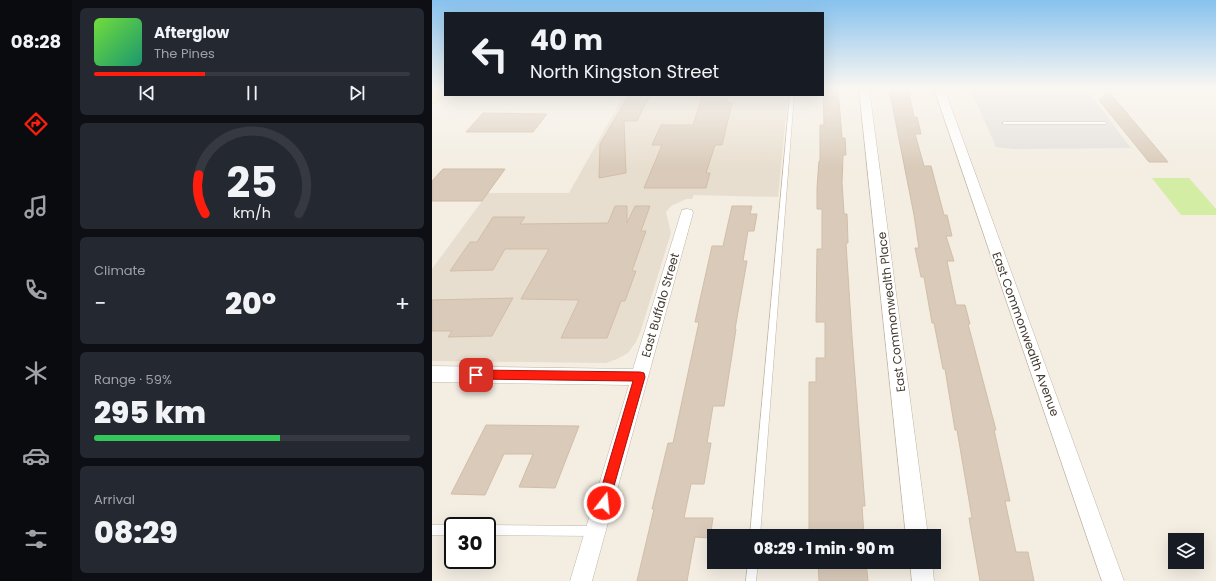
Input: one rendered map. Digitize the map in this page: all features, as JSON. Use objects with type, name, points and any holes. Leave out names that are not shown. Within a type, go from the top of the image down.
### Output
[{"type":"street","name":"East Commonwealth Place","points":[[867,115],[917,529]]},
{"type":"street","name":"East Commonwealth Avenue","points":[[949,115],[1113,581]]},
{"type":"street","name":"East Buffalo Street","points":[[581,581],[687,213]]},
{"type":"street","points":[[432,374],[640,377]]},
{"type":"street","points":[[922,569],[923,581]]},
{"type":"lane","points":[[756,529],[790,115]]},
{"type":"lane","points":[[1005,123],[1105,123]]},
{"type":"lane","points":[[432,530],[444,530]]},
{"type":"lane","points":[[496,530],[596,531]]},
{"type":"lane","points":[[751,581],[752,569]]},
{"type":"shaded area","points":[[613,115],[786,115],[778,197],[694,195],[692,199],[686,199],[671,206],[666,212],[671,233],[641,330],[636,342],[628,353],[606,363],[432,361],[432,269],[488,193],[569,193]]},
{"type":"shaded area","points":[[982,115],[1106,115],[1131,148],[1012,149],[996,147]]},
{"type":"green space","points":[[1152,178],[1189,178],[1216,209],[1216,215],[1181,215]]},
{"type":"building","points":[[481,115],[546,115],[533,132],[466,132]]},
{"type":"building","points":[[617,115],[640,115],[637,121],[624,121],[626,173],[599,178],[600,144]]},
{"type":"building","points":[[696,115],[729,115],[722,145],[715,145],[706,173],[710,173],[706,188],[644,188],[662,145],[652,145],[661,125],[693,125]]},
{"type":"building","points":[[824,115],[840,115],[842,138],[845,138],[846,155],[843,155],[842,183],[844,214],[847,214],[848,243],[846,243],[865,506],[862,506],[864,529],[809,529],[809,382],[816,382],[816,358],[825,358],[825,322],[816,322],[817,249],[822,249],[822,209],[817,209],[817,188],[820,161],[820,125],[824,125]]},
{"type":"building","points":[[894,115],[914,115],[914,117],[917,117],[921,134],[915,134],[924,166],[931,166],[944,215],[947,215],[952,236],[946,236],[954,261],[947,261],[956,305],[965,305],[970,324],[968,324],[996,430],[994,430],[1010,501],[1005,501],[1016,552],[1028,552],[1034,581],[980,581],[969,518],[972,518],[957,430],[955,430],[945,369],[943,369],[934,323],[932,323],[924,277],[921,277],[915,248],[919,248]]},
{"type":"building","points":[[1111,115],[1128,115],[1168,162],[1149,162]]},
{"type":"building","points":[[443,169],[505,169],[482,201],[432,201],[432,181]]},
{"type":"building","points":[[615,206],[627,206],[627,223],[635,206],[650,206],[641,231],[646,231],[632,271],[636,271],[625,301],[621,301],[607,338],[561,338],[579,300],[521,299],[549,249],[505,249],[493,270],[450,271],[470,242],[477,242],[493,217],[525,217],[520,224],[608,223]]},
{"type":"building","points":[[732,206],[752,206],[750,214],[757,214],[754,231],[748,231],[743,261],[747,261],[724,406],[713,406],[707,443],[711,443],[704,484],[691,484],[684,518],[713,518],[711,529],[707,529],[707,538],[695,537],[687,581],[637,581],[668,443],[673,443],[699,322],[695,322],[712,246],[723,246]]},
{"type":"building","points":[[513,298],[492,336],[448,337],[452,331],[432,331],[432,300]]},
{"type":"building","points":[[486,425],[579,426],[555,488],[519,487],[533,454],[504,454],[485,495],[451,494]]},
{"type":"building","points":[[818,569],[867,569],[868,581],[819,581]]},
{"type":"route","points":[[476,375],[640,377],[604,503]]}]
